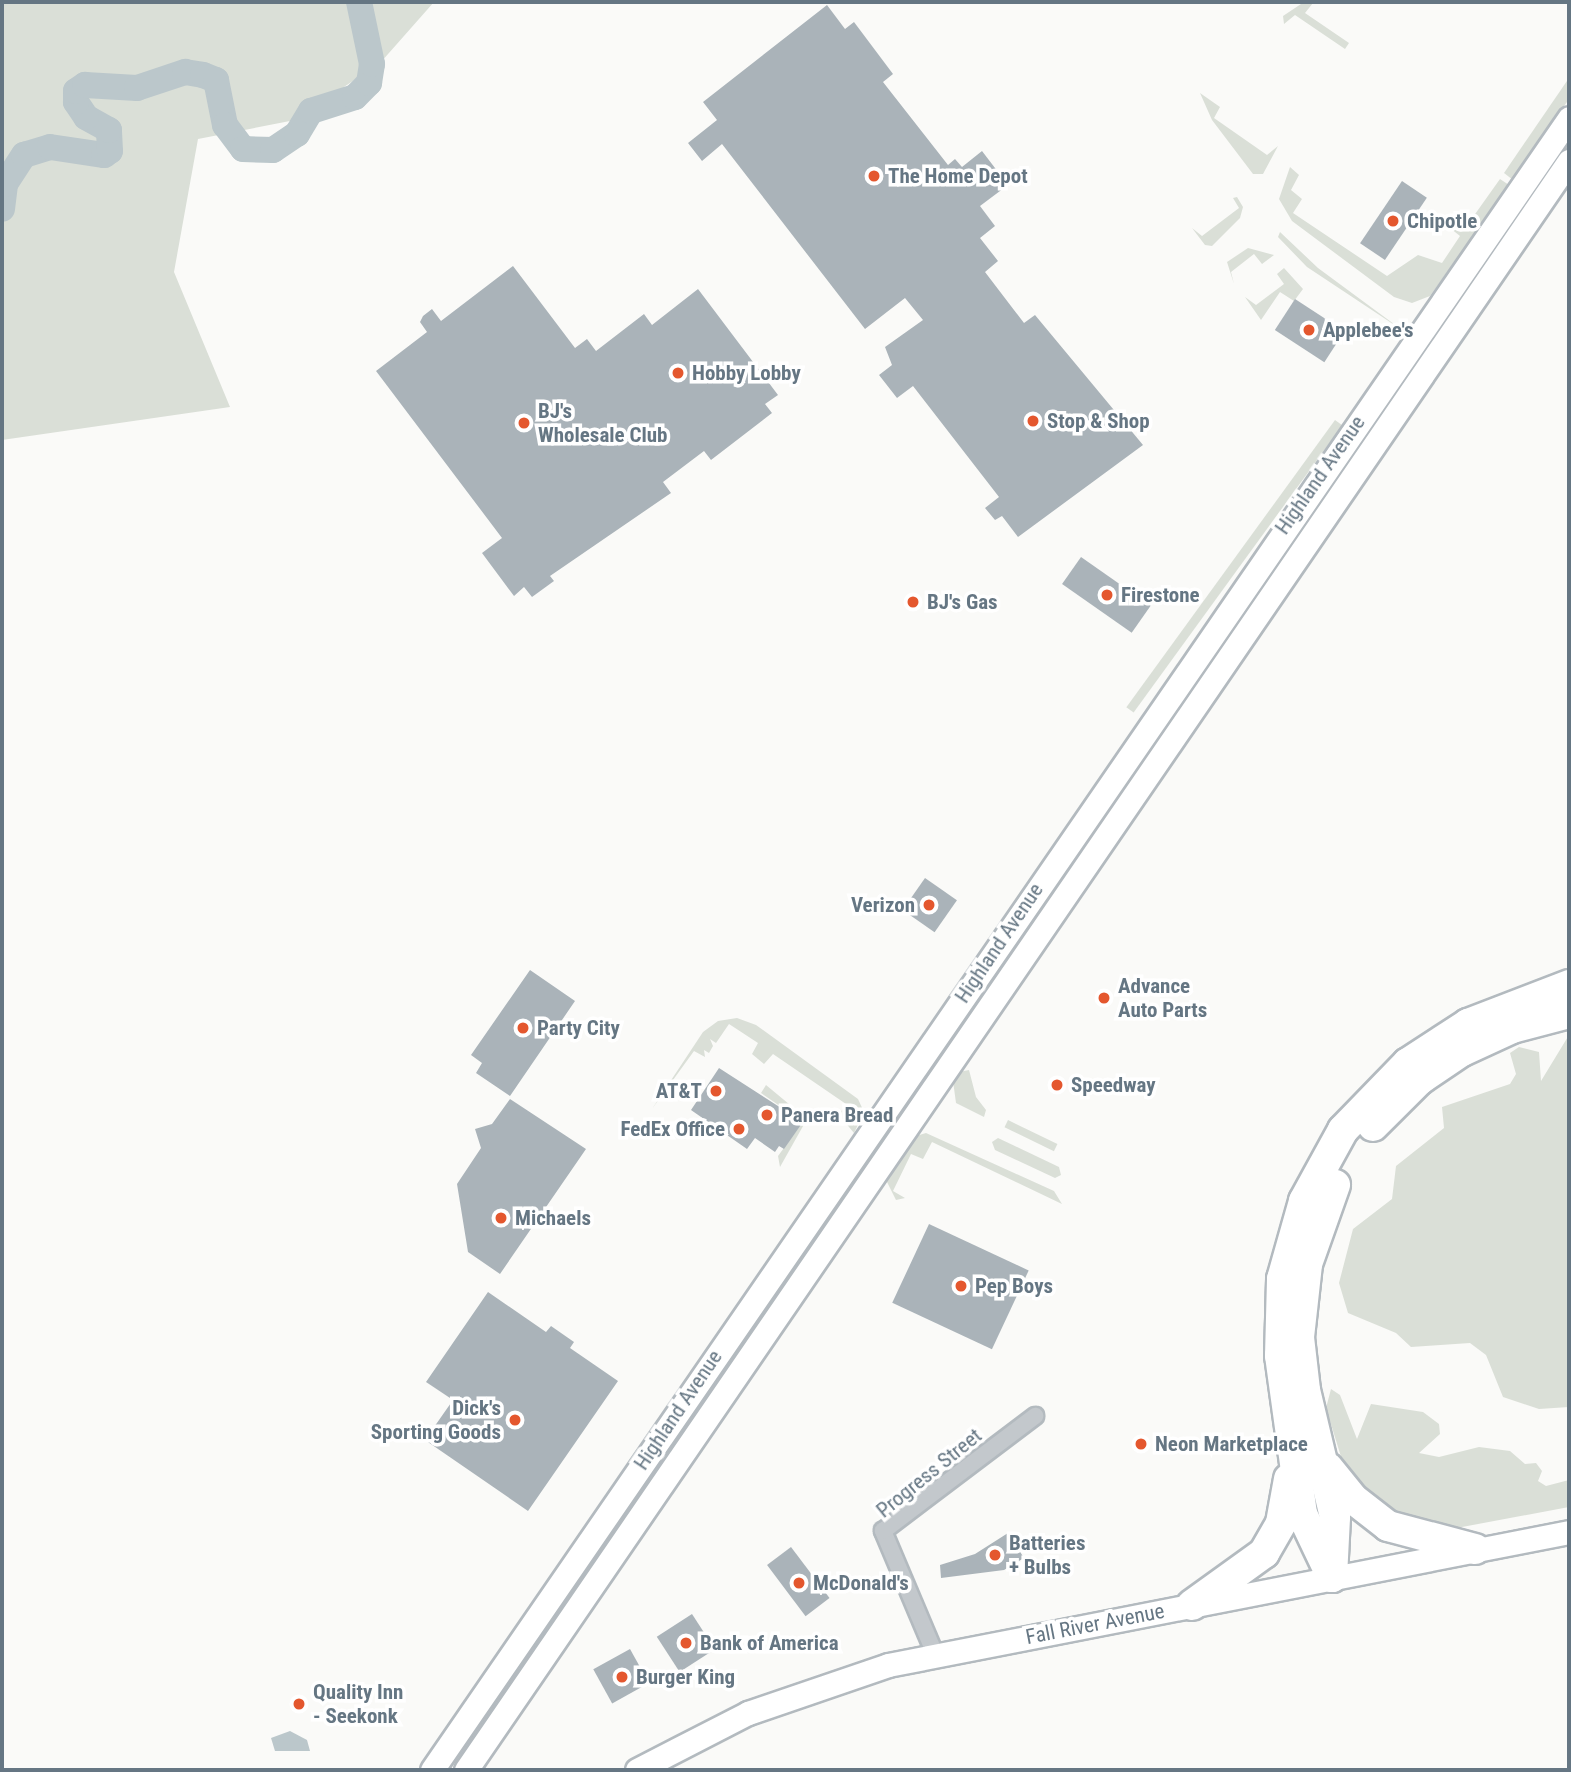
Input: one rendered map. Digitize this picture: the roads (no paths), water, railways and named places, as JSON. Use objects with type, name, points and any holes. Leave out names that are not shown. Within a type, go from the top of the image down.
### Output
[{"type":"highway","points":[[1332,1577],[1305,1525],[1287,1413],[1279,1338],[1282,1279],[1304,1201],[1332,1147],[1375,1093],[1436,1043],[1486,1016],[1569,985]]},
{"type":"highway","points":[[1332,1577],[1336,1529],[1325,1463],[1305,1390],[1300,1319],[1311,1245],[1339,1175],[1384,1113],[1434,1070],[1495,1035],[1569,1013]]},
{"type":"highway","points":[[1192,1605],[1249,1568],[1276,1535],[1289,1484],[1287,1413]]},
{"type":"highway","points":[[1325,1463],[1352,1498],[1388,1526],[1475,1549]]},
{"type":"main road","name":"Highland Avenue","points":[[432,1770],[1569,118]]},
{"type":"main road","name":"Highland Avenue","points":[[466,1770],[1569,161]]},
{"type":"main road","name":"Fall River Avenue","points":[[637,1770],[817,1685],[935,1654],[1569,1532]]},
{"type":"street","name":"Progress Street","points":[[935,1654],[883,1531],[1035,1416]]},
{"type":"waterway","points":[[2,209],[5,184],[24,155],[50,147],[104,155],[110,151],[109,130],[86,117],[76,102],[76,91],[85,85],[137,88],[185,72],[203,75],[216,80],[225,125],[243,149],[273,150],[297,134],[311,111],[355,97],[369,83],[372,64],[359,2]]},
{"type":"place","name":"The Home Depot","points":[[874,176]]},
{"type":"place","name":"Chipotle","points":[[1393,221]]},
{"type":"place","name":"Applebee's","points":[[1309,330]]},
{"type":"place","name":"Hobby Lobby","points":[[678,373]]},
{"type":"place","name":"Stop & Shop","points":[[1033,421]]},
{"type":"place","name":"BJ's Wholesale Club","points":[[524,423]]},
{"type":"place","name":"Firestone","points":[[1107,595]]},
{"type":"place","name":"BJ's Gas","points":[[913,602]]},
{"type":"place","name":"Verizon","points":[[929,905]]},
{"type":"place","name":"Advance Auto Parts","points":[[1104,998]]},
{"type":"place","name":"Party City","points":[[523,1028]]},
{"type":"place","name":"Speedway","points":[[1057,1085]]},
{"type":"place","name":"AT&T","points":[[716,1091]]},
{"type":"place","name":"Panera Bread","points":[[767,1115]]},
{"type":"place","name":"FedEx Office","points":[[739,1129]]},
{"type":"place","name":"Michaels","points":[[501,1218]]},
{"type":"place","name":"Pep Boys","points":[[961,1286]]},
{"type":"place","name":"Dick's Sporting Goods","points":[[515,1420]]},
{"type":"place","name":"Neon Marketplace","points":[[1141,1444]]},
{"type":"place","name":"Batteries + Bulbs","points":[[995,1555]]},
{"type":"place","name":"McDonald's","points":[[799,1583]]},
{"type":"place","name":"Bank of America","points":[[686,1643]]},
{"type":"place","name":"Burger King","points":[[622,1677]]},
{"type":"place","name":"Quality Inn - Seekonk","points":[[299,1704]]}]
